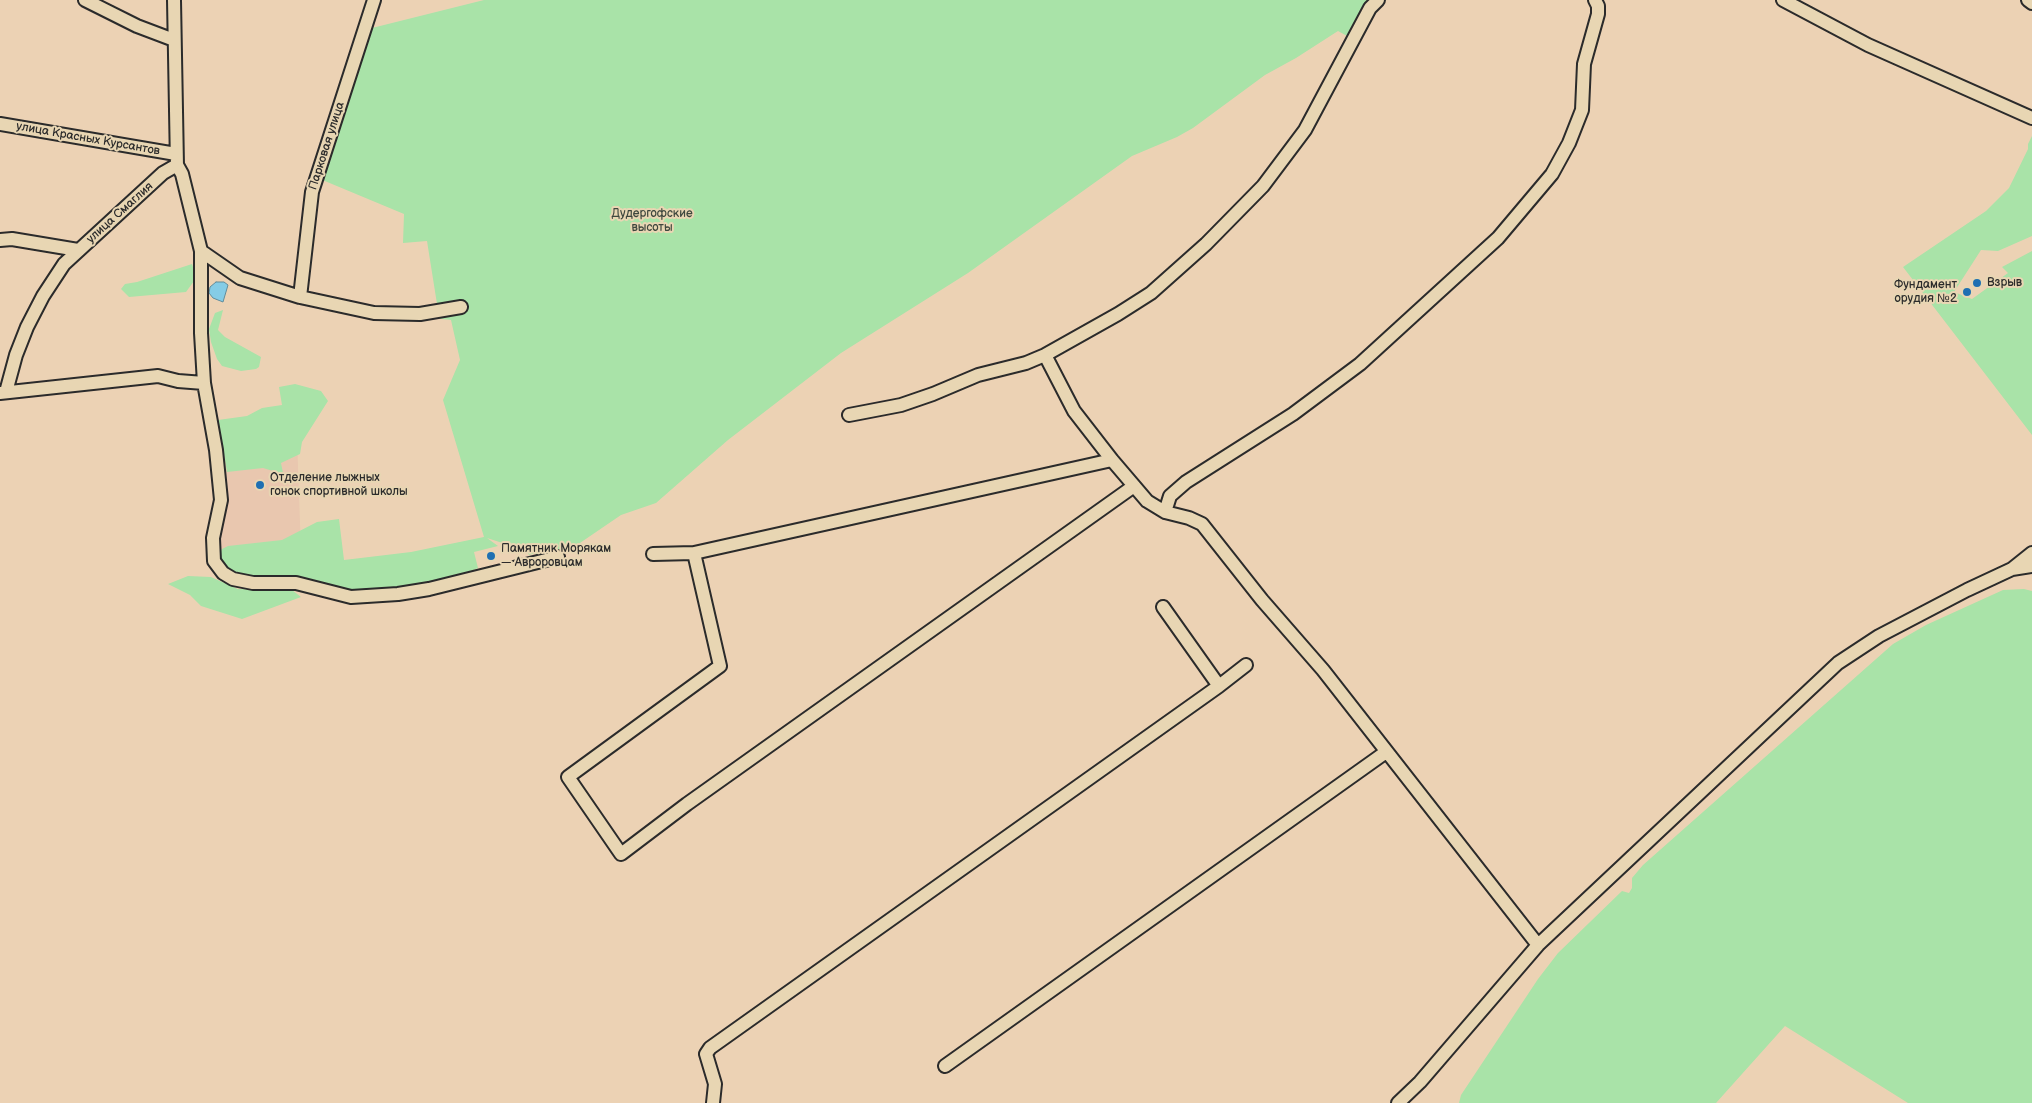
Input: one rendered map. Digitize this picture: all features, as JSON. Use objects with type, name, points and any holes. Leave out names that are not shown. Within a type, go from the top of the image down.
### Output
[{"type":"street","points":[[85,0],[137,26],[174,40]]},
{"type":"street","points":[[174,0],[177,160],[201,251],[201,333],[204,383],[216,450],[221,500],[213,538],[214,561],[223,573],[233,579],[253,583],[296,582],[350,597],[376,596],[429,589],[460,583],[558,557]]},
{"type":"street","name":"Парковая улица","points":[[300,297],[312,192],[374,0]]},
{"type":"street","points":[[849,415],[901,404],[933,394],[978,375],[1016,366],[1045,355],[1151,293],[1206,244],[1263,186],[1304,130],[1370,8],[1378,0]]},
{"type":"street","points":[[1165,512],[1170,496],[1186,482],[1293,414],[1360,364],[1498,238],[1552,174],[1569,143],[1582,110],[1584,64],[1598,14],[1598,6],[1595,0]]},
{"type":"street","points":[[1782,0],[1877,49],[2032,118]]},
{"type":"street","points":[[2028,0],[2032,3]]},
{"type":"street","name":"улица Красных Курсантов","points":[[0,124],[177,160]]},
{"type":"street","name":"улица Смаглия","points":[[0,240],[12,239],[78,250],[177,160]]},
{"type":"street","points":[[78,250],[64,264],[35,309],[3,393],[158,376],[178,381],[204,383]]},
{"type":"street","points":[[201,251],[240,278],[300,297],[374,313],[420,314],[461,307]]},
{"type":"street","points":[[1045,355],[1074,411],[1112,460],[1147,501],[1165,512],[1189,518],[1202,524],[1262,600],[1322,670],[1538,945]]},
{"type":"street","points":[[653,554],[694,553],[1112,460]]},
{"type":"street","points":[[694,553],[720,666],[568,776],[621,854],[687,804],[1134,486]]},
{"type":"street","points":[[1398,1103],[1420,1082],[1538,945],[1838,663],[1879,636],[2012,569],[2032,553]]},
{"type":"street","points":[[2012,569],[2032,566]]},
{"type":"street","points":[[1163,607],[1219,686]]},
{"type":"street","points":[[714,1103],[715,1084],[706,1054],[710,1048],[1246,665]]},
{"type":"street","points":[[945,1066],[1386,752]]},
{"type":"shaded area","name":"Отделение лыжных гонок спортивной школы","points":[[297,438],[302,579],[232,576],[218,554],[220,531],[225,509],[218,460]]},
{"type":"green space","name":"Дудергофские высоты","points":[[484,0],[1372,0],[1347,36],[1338,31],[1265,75],[1193,128],[1177,137],[1132,156],[968,273],[841,353],[728,440],[656,503],[621,515],[555,560],[535,553],[529,555],[527,551],[487,538],[498,546],[474,552],[478,568],[463,575],[455,582],[351,596],[251,578],[236,573],[223,567],[219,555],[222,549],[228,546],[282,540],[317,522],[339,519],[344,560],[411,552],[484,537],[443,400],[460,360],[451,320],[433,318],[437,304],[427,241],[403,243],[404,214],[320,179],[368,29]]},
{"type":"green space","points":[[2032,136],[2032,236],[1998,251],[1981,250],[1954,292],[1972,299],[2008,273],[2002,267],[2032,251],[2032,435],[1903,267],[1986,211],[2009,188],[2028,149]]},
{"type":"green space","points":[[192,264],[195,273],[194,281],[186,292],[129,297],[121,289],[125,284],[137,282]]},
{"type":"green space","points":[[223,310],[218,330],[225,337],[261,357],[259,367],[256,369],[241,371],[222,366],[217,359],[209,329],[215,313]]},
{"type":"green space","points":[[295,384],[321,391],[328,401],[302,442],[300,454],[281,463],[284,478],[280,481],[273,471],[263,468],[227,472],[218,420],[247,416],[262,408],[282,405],[279,387]]},
{"type":"green space","points":[[188,576],[211,577],[238,589],[292,590],[301,597],[242,619],[201,606],[190,595],[168,584]]},
{"type":"green space","points":[[2024,589],[2032,591],[2032,1103],[1908,1103],[1785,1026],[1716,1103],[1459,1103],[1461,1095],[1538,979],[1558,953],[1622,891],[1629,893],[1632,888],[1632,878],[1643,865],[1893,644],[1926,625],[2003,590]]},
{"type":"water","points":[[216,282],[224,282],[228,285],[223,302],[213,298],[209,293],[210,287]]},
{"type":"place","name":"Взрыв","points":[[1977,283]]},
{"type":"place","name":"Фундамент орудия №2","points":[[1967,292]]},
{"type":"place","name":"Отделение лыжных гонок спортивной школы","points":[[260,485]]},
{"type":"place","name":"Памятник Морякам — Авроровцам","points":[[491,556]]}]
